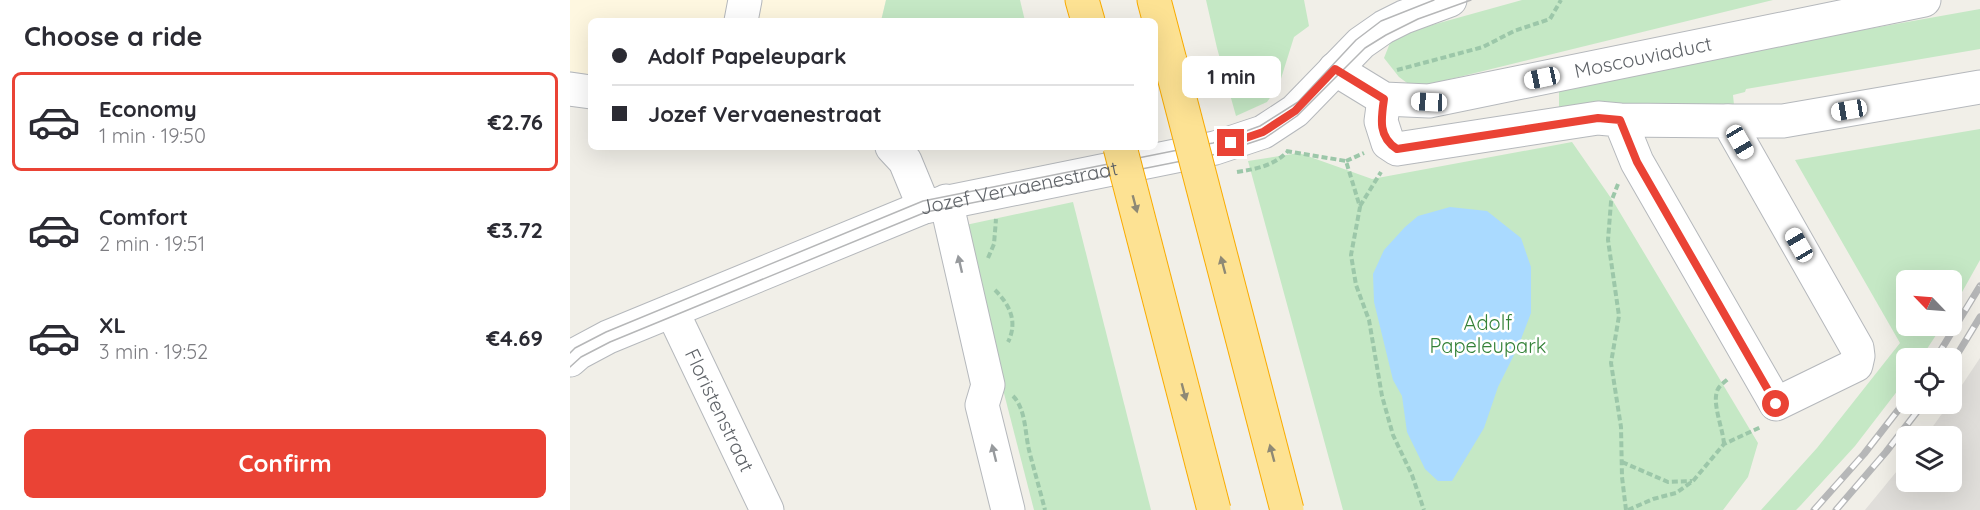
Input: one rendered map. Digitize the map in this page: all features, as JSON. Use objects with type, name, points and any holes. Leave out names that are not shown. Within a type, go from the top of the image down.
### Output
[{"type":"highway","points":[[1082,0],[1087,18]]},
{"type":"highway","points":[[1154,0],[1287,510]]},
{"type":"highway","points":[[1121,150],[1214,510]]},
{"type":"street","points":[[742,18],[745,0]]},
{"type":"street","name":"Jozef Vervaenestraat","points":[[570,360],[578,353],[608,337],[935,204],[1215,148],[1263,132],[1295,111],[1361,43],[1384,27],[1417,11],[1450,0]]},
{"type":"street","name":"Moscouviaduct","points":[[1335,69],[1429,102],[1924,0]]},
{"type":"street","points":[[1385,86],[1381,121],[1388,143],[1397,149],[1598,118],[1784,121],[1980,87]]},
{"type":"street","points":[[570,89],[588,92]]},
{"type":"street","points":[[1620,120],[1637,162],[1776,404],[1856,365],[1857,348],[1728,121]]},
{"type":"street","points":[[895,150],[935,204],[985,372],[982,405],[1008,510]]},
{"type":"street","name":"Floristenstraat","points":[[672,311],[767,510]]},
{"type":"path","points":[[1385,86],[1483,47],[1514,31],[1550,19],[1560,0]]},
{"type":"path","points":[[1263,132],[1265,138],[1278,151],[1346,161],[1360,207]]},
{"type":"path","points":[[1397,149],[1372,184],[1360,207],[1351,255],[1356,285],[1369,320],[1382,396],[1393,435],[1412,475],[1424,510]]},
{"type":"path","points":[[1637,162],[1623,171],[1611,202],[1608,240],[1619,316],[1611,363],[1621,427],[1627,510],[1653,499],[1676,493],[1693,480],[1724,444],[1757,429],[1774,418],[1776,404]]},
{"type":"path","points":[[990,192],[996,216],[994,244],[987,257],[990,261]]},
{"type":"path","points":[[994,289],[1008,303],[1012,314],[1012,326],[1006,346],[985,372],[1017,399],[1046,510]]},
{"type":"path","points":[[1724,444],[1716,403],[1718,389],[1749,357]]},
{"type":"path","points":[[1622,462],[1668,482],[1693,480]]},
{"type":"shaded area","points":[[570,0],[886,0],[882,18],[588,18],[588,74],[570,71]]},
{"type":"shaded area","points":[[1980,358],[1980,510],[1865,510],[1896,472],[1896,492],[1962,492],[1962,426],[1933,426],[1942,414],[1962,414],[1962,385]]},
{"type":"green space","points":[[886,0],[1020,0],[1024,18],[882,18]]},
{"type":"green space","points":[[1206,0],[1304,0],[1309,26],[1294,37],[1279,85],[1267,102],[1236,116],[1217,48]]},
{"type":"green space","points":[[1522,0],[1773,0],[1414,88],[1399,77],[1384,58],[1390,43],[1414,30]]},
{"type":"green space","points":[[1980,9],[1980,49],[1746,89],[1745,92],[1733,95],[1734,105],[1559,109],[1559,84]]},
{"type":"green space","points":[[1980,129],[1980,260],[1962,292],[1962,270],[1896,270],[1896,336],[1935,336],[1928,348],[1896,348],[1900,343],[1795,160]]},
{"type":"green space","name":"Adolf Papeleupark","points":[[1572,142],[1613,201],[1758,443],[1748,477],[1723,510],[1343,510],[1248,161],[1299,153],[1372,179]]},
{"type":"green space","points":[[1073,202],[1151,510],[1034,510],[961,226]]},
{"type":"green space","points":[[1896,348],[1896,393],[1855,446],[1796,510],[1761,510],[1817,448]]},
{"type":"water","points":[[1450,207],[1487,211],[1521,238],[1531,267],[1531,313],[1518,347],[1498,387],[1484,428],[1452,481],[1438,481],[1425,469],[1407,432],[1402,396],[1393,380],[1374,302],[1373,274],[1384,250],[1405,227],[1418,216]]},
{"type":"tram line","points":[[570,353],[606,332],[923,201],[1213,143],[1260,126],[1298,102],[1356,40],[1381,21],[1434,0]]},
{"type":"tram line","points":[[570,367],[581,357],[610,342],[926,212],[1217,154],[1265,138],[1297,116],[1365,48],[1418,19],[1471,0]]},
{"type":"railway","points":[[1942,348],[1980,286]]},
{"type":"railway","points":[[1961,348],[1980,317]]},
{"type":"railway","points":[[1814,510],[1864,454],[1896,413]]},
{"type":"railway","points":[[1836,510],[1915,414]]},
{"type":"route","points":[[1231,143],[1263,132],[1295,111],[1335,69],[1384,99],[1381,121],[1388,143],[1397,149],[1598,118],[1620,120],[1637,162],[1776,404]]}]
